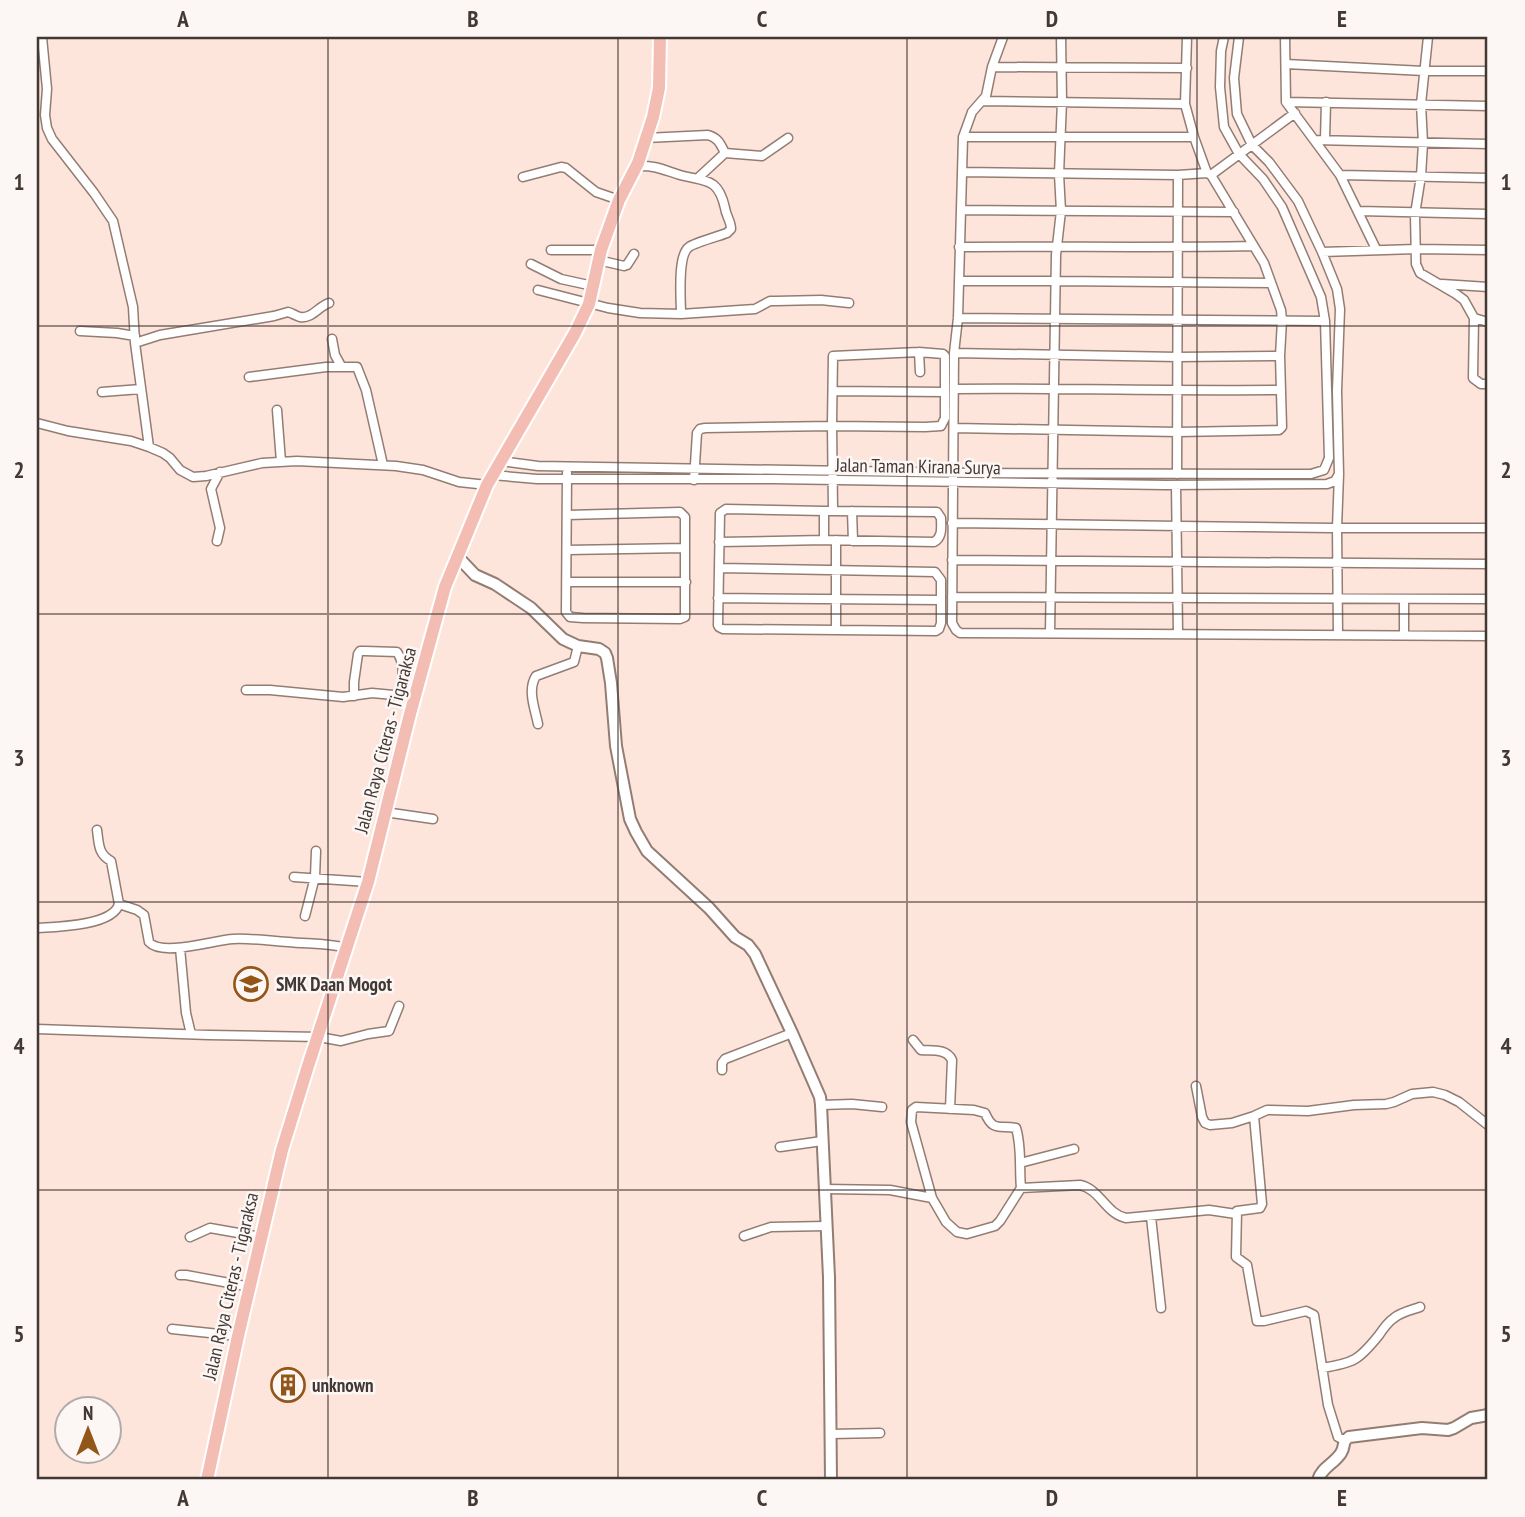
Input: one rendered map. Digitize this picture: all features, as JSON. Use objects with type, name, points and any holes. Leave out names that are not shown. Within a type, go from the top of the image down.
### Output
[{"type":"main road","name":"Jalan Raya Citeras - Tigaraksa","points":[[207,1480],[282,1150],[368,882],[442,597],[490,480],[589,304],[600,255],[619,200],[637,166],[653,117],[659,88],[660,37]]},
{"type":"street","points":[[37,423],[149,447],[133,307],[113,221],[52,139],[47,128],[47,89],[42,37]]},
{"type":"street","points":[[694,480],[697,433],[700,429],[925,427],[943,424],[950,391],[958,318],[963,137],[972,113],[983,101],[990,85],[992,67],[1003,37]]},
{"type":"street","points":[[1050,633],[1056,281],[1060,211],[1061,37]]},
{"type":"street","points":[[954,428],[1178,432],[1281,429],[1281,310],[1264,263],[1209,174],[1194,137],[1185,104],[1187,37]]},
{"type":"street","points":[[958,318],[1325,321],[1321,297],[1282,207],[1263,179],[1239,154],[1224,127],[1220,86],[1224,37]]},
{"type":"street","points":[[1239,37],[1234,78],[1237,114],[1252,145],[1269,162],[1298,201],[1337,289],[1340,309],[1337,391],[1338,635]]},
{"type":"street","points":[[1285,37],[1286,102],[1339,175],[1376,249]]},
{"type":"street","points":[[1428,37],[1421,104],[1421,176],[1415,214],[1417,269],[1464,300],[1474,318],[1473,378],[1481,384],[1488,384]]},
{"type":"street","points":[[1286,64],[1424,71],[1488,71]]},
{"type":"street","points":[[992,67],[1187,68]]},
{"type":"street","points":[[983,101],[1185,104]]},
{"type":"street","points":[[1286,102],[1488,106]]},
{"type":"street","points":[[1325,140],[1326,102]]},
{"type":"street","points":[[962,172],[1209,174],[1295,113]]},
{"type":"street","points":[[646,138],[708,135],[719,140],[725,153]]},
{"type":"street","points":[[963,137],[1194,137]]},
{"type":"street","points":[[698,178],[725,153],[762,156],[788,138]]},
{"type":"street","points":[[1315,140],[1488,144]]},
{"type":"street","points":[[637,166],[657,167],[710,183],[720,191],[731,226],[730,232],[693,244],[684,251],[680,278],[681,314]]},
{"type":"street","points":[[523,177],[566,168],[596,192],[619,200]]},
{"type":"street","points":[[1177,474],[1178,175]]},
{"type":"street","points":[[1339,175],[1488,178]]},
{"type":"street","points":[[961,210],[1234,212]]},
{"type":"street","points":[[1359,211],[1488,215]]},
{"type":"street","points":[[960,247],[1253,246]]},
{"type":"street","points":[[1322,252],[1376,249],[1488,250]]},
{"type":"street","points":[[551,250],[600,255],[624,266],[634,254]]},
{"type":"street","points":[[531,264],[561,279],[593,286]]},
{"type":"street","points":[[959,281],[1271,283]]},
{"type":"street","points":[[1439,284],[1488,287]]},
{"type":"street","points":[[538,290],[589,304],[640,313],[681,314],[755,309],[776,300],[849,303]]},
{"type":"street","points":[[80,331],[117,333],[135,340],[288,312],[305,317],[329,303]]},
{"type":"street","points":[[1474,318],[1488,322]]},
{"type":"street","name":"Jalan Taman Kirana Surya","points":[[149,447],[170,458],[188,475],[198,477],[262,463],[305,461],[416,469],[459,482],[568,478],[694,480],[832,476],[953,477],[1053,473],[1311,474],[1324,470],[1329,458],[1325,321]]},
{"type":"street","points":[[332,339],[335,355],[341,366]]},
{"type":"street","points":[[919,352],[920,372]]},
{"type":"street","points":[[834,511],[833,356],[941,353],[945,356],[954,428],[952,597],[956,631],[1488,636]]},
{"type":"street","points":[[954,353],[1280,356]]},
{"type":"street","points":[[249,377],[355,366],[359,369],[366,390],[383,465]]},
{"type":"street","points":[[833,391],[1054,388],[1281,390]]},
{"type":"street","points":[[102,392],[141,389]]},
{"type":"street","points":[[277,410],[281,462]]},
{"type":"street","name":"Jalan Taman Kirana Surya","points":[[500,461],[538,466],[694,468],[832,476]]},
{"type":"street","points":[[567,467],[566,612],[570,617],[685,617],[685,517],[680,512],[567,515]]},
{"type":"street","points":[[217,541],[220,528],[211,489],[220,472]]},
{"type":"street","name":"Jalan Taman Kirana Surya","points":[[953,477],[1053,484],[1327,484],[1335,481],[1339,474]]},
{"type":"street","points":[[1176,485],[1178,633]]},
{"type":"street","points":[[719,542],[934,542],[941,535],[941,518],[937,512],[724,509],[720,513],[719,542],[718,625],[720,628],[936,631],[940,626],[941,580],[935,572],[719,568]]},
{"type":"street","points":[[824,511],[824,540]]},
{"type":"street","points":[[852,511],[853,541]]},
{"type":"street","points":[[952,523],[1488,528]]},
{"type":"street","points":[[836,540],[836,630]]},
{"type":"street","points":[[567,550],[685,548]]},
{"type":"street","points":[[457,556],[475,575],[492,582],[523,602],[563,639],[578,646],[603,650],[611,683],[616,746],[630,819],[641,842],[653,857],[755,954],[820,1097],[830,1304],[831,1480]]},
{"type":"street","points":[[952,560],[1488,564]]},
{"type":"street","points":[[567,582],[686,582]]},
{"type":"street","points":[[952,597],[1488,599]]},
{"type":"street","points":[[718,598],[941,600]]},
{"type":"street","points":[[1404,599],[1404,635]]},
{"type":"street","points":[[538,723],[531,689],[533,680],[536,676],[574,662],[578,646]]},
{"type":"street","points":[[354,696],[358,654],[365,651],[397,652],[402,662],[401,696]]},
{"type":"street","points":[[246,690],[343,697],[372,693],[415,697]]},
{"type":"street","points":[[385,811],[433,819]]},
{"type":"street","points":[[37,928],[80,925],[105,918],[118,910],[111,861],[99,849],[97,830]]},
{"type":"street","points":[[305,916],[315,877],[316,851]]},
{"type":"street","points":[[294,877],[368,882]]},
{"type":"street","points":[[119,904],[144,915],[151,945],[162,948],[236,939],[347,948]]},
{"type":"street","points":[[180,947],[186,1013],[191,1034]]},
{"type":"street","points":[[37,1029],[318,1037],[341,1041],[386,1032],[391,1028],[399,1006]]},
{"type":"street","points":[[722,1070],[725,1059],[792,1033]]},
{"type":"street","points":[[913,1040],[921,1050],[943,1052],[951,1057],[950,1109]]},
{"type":"street","points":[[1196,1086],[1202,1117],[1210,1125],[1232,1123],[1267,1110],[1308,1111],[1386,1104],[1412,1094],[1433,1092],[1458,1102],[1488,1125]]},
{"type":"street","points":[[821,1105],[882,1107]]},
{"type":"street","points":[[916,1107],[950,1109],[985,1113],[993,1126],[1016,1128],[1019,1141],[1021,1188],[995,1226],[967,1234],[951,1229],[932,1198],[911,1122],[911,1112],[916,1107]]},
{"type":"street","points":[[1254,1116],[1262,1204],[1260,1208],[1237,1210],[1236,1257],[1247,1265],[1257,1321],[1306,1311],[1316,1320],[1328,1405],[1338,1437],[1344,1440]]},
{"type":"street","points":[[780,1147],[822,1141]]},
{"type":"street","points":[[1020,1163],[1074,1149]]},
{"type":"street","points":[[1021,1188],[1080,1185],[1093,1189],[1119,1217],[1126,1218],[1209,1210],[1236,1214]]},
{"type":"street","points":[[825,1189],[890,1190],[932,1198]]},
{"type":"street","points":[[1151,1217],[1161,1308]]},
{"type":"street","points":[[744,1236],[771,1227],[827,1226]]},
{"type":"street","points":[[190,1237],[210,1228],[261,1237]]},
{"type":"street","points":[[180,1275],[251,1287]]},
{"type":"street","points":[[1322,1368],[1358,1359],[1396,1316],[1420,1307]]},
{"type":"street","points":[[172,1329],[238,1336]]},
{"type":"street","points":[[1318,1480],[1320,1473],[1341,1452],[1344,1440],[1349,1437],[1422,1428],[1448,1430],[1471,1418],[1488,1415]]},
{"type":"street","points":[[831,1434],[880,1433]]},
{"type":"place","name":"SMK Daan Mogot","points":[[251,984]]},
{"type":"place","name":"unknown","points":[[288,1385]]}]
